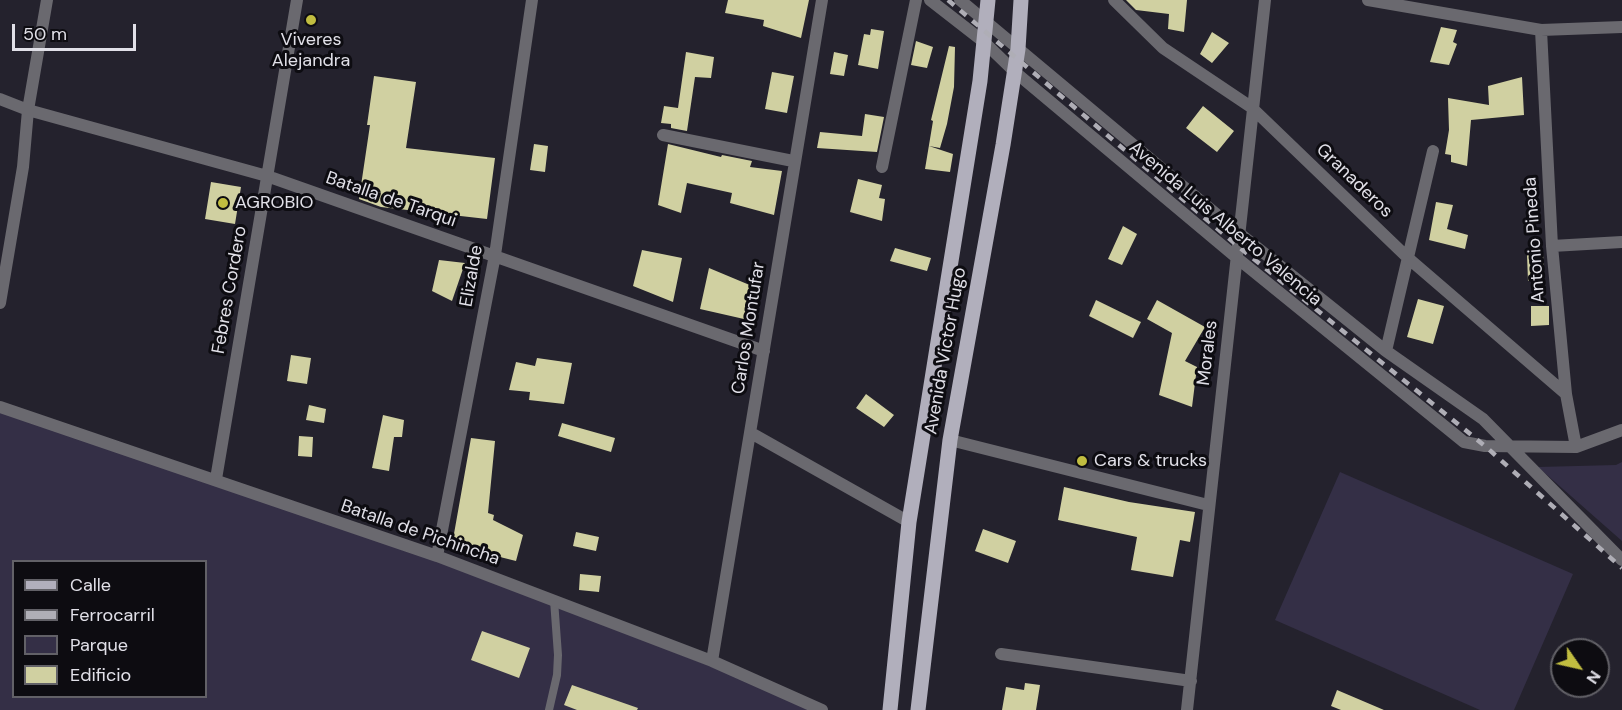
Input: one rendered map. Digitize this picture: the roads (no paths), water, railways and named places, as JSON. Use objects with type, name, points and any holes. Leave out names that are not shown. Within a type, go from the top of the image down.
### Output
[{"type":"main road","name":"Avenida Victor Hugo","points":[[890,710],[909,522],[978,93],[988,0]]},
{"type":"main road","name":"Avenida Victor Hugo","points":[[918,710],[950,440],[1015,72],[1021,0]]},
{"type":"street","points":[[0,303],[23,167],[28,110],[47,0]]},
{"type":"street","name":"Febres Cordero","points":[[216,479],[297,0]]},
{"type":"street","name":"Elizalde","points":[[437,556],[495,255],[532,0]]},
{"type":"street","name":"Carlos Montufar","points":[[712,661],[751,433],[793,160],[822,0]]},
{"type":"street","points":[[882,167],[916,0]]},
{"type":"street","name":"Avenida Luis Alberto Valencia","points":[[930,0],[984,42],[1015,72],[1237,258],[1464,442],[1511,447]]},
{"type":"street","name":"Avenida Luis Alberto Valencia","points":[[960,0],[1239,233],[1386,351],[1483,419],[1622,560]]},
{"type":"street","name":"Granaderos","points":[[1114,0],[1163,48],[1251,107],[1408,258],[1566,394]]},
{"type":"street","name":"Morales","points":[[1187,710],[1237,258],[1251,107],[1265,0]]},
{"type":"street","points":[[1368,0],[1416,4],[1541,30],[1622,27]]},
{"type":"street","name":"Antonio Pineda","points":[[1541,30],[1552,246],[1566,394],[1576,447]]},
{"type":"street","name":"Batalla de Tarqui","points":[[0,99],[28,110],[267,176],[764,351]]},
{"type":"street","points":[[663,135],[793,160]]},
{"type":"street","points":[[1386,351],[1433,151]]},
{"type":"street","points":[[1552,246],[1622,242]]},
{"type":"street","name":"Batalla de Pichincha","points":[[0,407],[437,556],[712,661],[822,710]]},
{"type":"street","points":[[1511,447],[1576,447],[1622,430]]},
{"type":"street","points":[[751,433],[909,522]]},
{"type":"street","points":[[950,440],[1208,505]]},
{"type":"street","points":[[1001,654],[1191,681]]},
{"type":"lane","points":[[549,710],[558,655],[554,600]]},
{"type":"railway","points":[[948,0],[1239,247],[1485,446],[1622,568]]},
{"type":"place","name":"Viveres Alejandra","points":[[311,20]]},
{"type":"place","name":"AGROBIO","points":[[223,203]]},
{"type":"place","name":"Cars & trucks","points":[[1082,461]]}]
